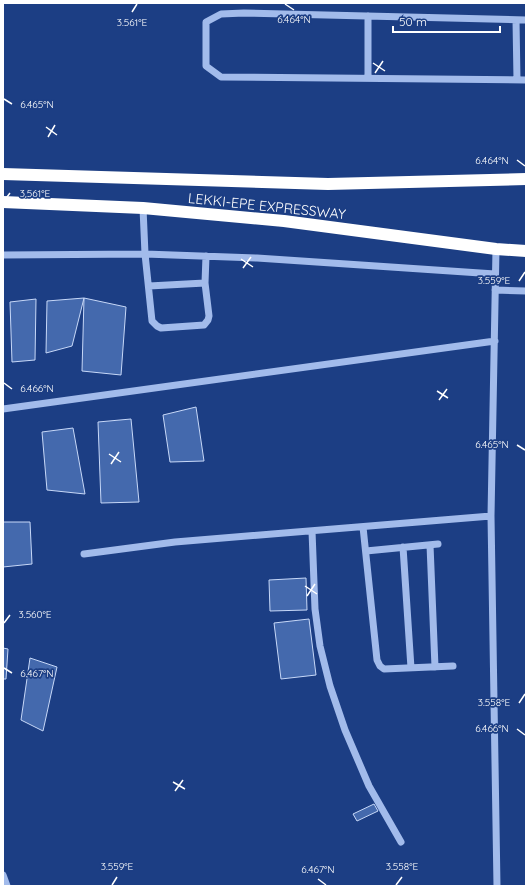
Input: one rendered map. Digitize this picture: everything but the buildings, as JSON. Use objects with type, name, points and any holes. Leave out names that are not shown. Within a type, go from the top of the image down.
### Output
[{"type":"highway","name":"LEKKI-EPE EXPRESSWAY","points":[[3,174],[328,184],[526,179]]},
{"type":"highway","name":"LEKKI-EPE EXPRESSWAY","points":[[3,202],[143,208],[284,221],[496,250],[526,251]]},
{"type":"street","points":[[526,20],[244,13],[221,14],[206,22],[206,66],[221,77],[526,80]]},
{"type":"street","points":[[368,16],[368,78]]},
{"type":"street","points":[[516,20],[517,80]]},
{"type":"street","points":[[143,208],[145,254],[152,321],[154,324],[161,328],[204,325],[208,320],[209,316],[205,283],[206,256]]},
{"type":"street","points":[[496,250],[491,516],[497,886]]},
{"type":"street","points":[[3,255],[145,254],[258,258],[496,274]]},
{"type":"street","points":[[149,286],[205,283]]},
{"type":"street","points":[[495,290],[526,291]]},
{"type":"street","points":[[3,409],[495,341]]},
{"type":"street","points":[[84,554],[175,542],[491,516]]},
{"type":"street","points":[[363,527],[377,660],[380,666],[384,669],[453,666]]},
{"type":"street","points":[[312,531],[315,609],[320,646],[330,686],[345,730],[369,786],[402,842]]},
{"type":"street","points":[[430,544],[435,667]]},
{"type":"street","points":[[366,551],[438,544]]},
{"type":"street","points":[[403,547],[411,668]]},
{"type":"street","points":[[3,875],[6,886]]}]
